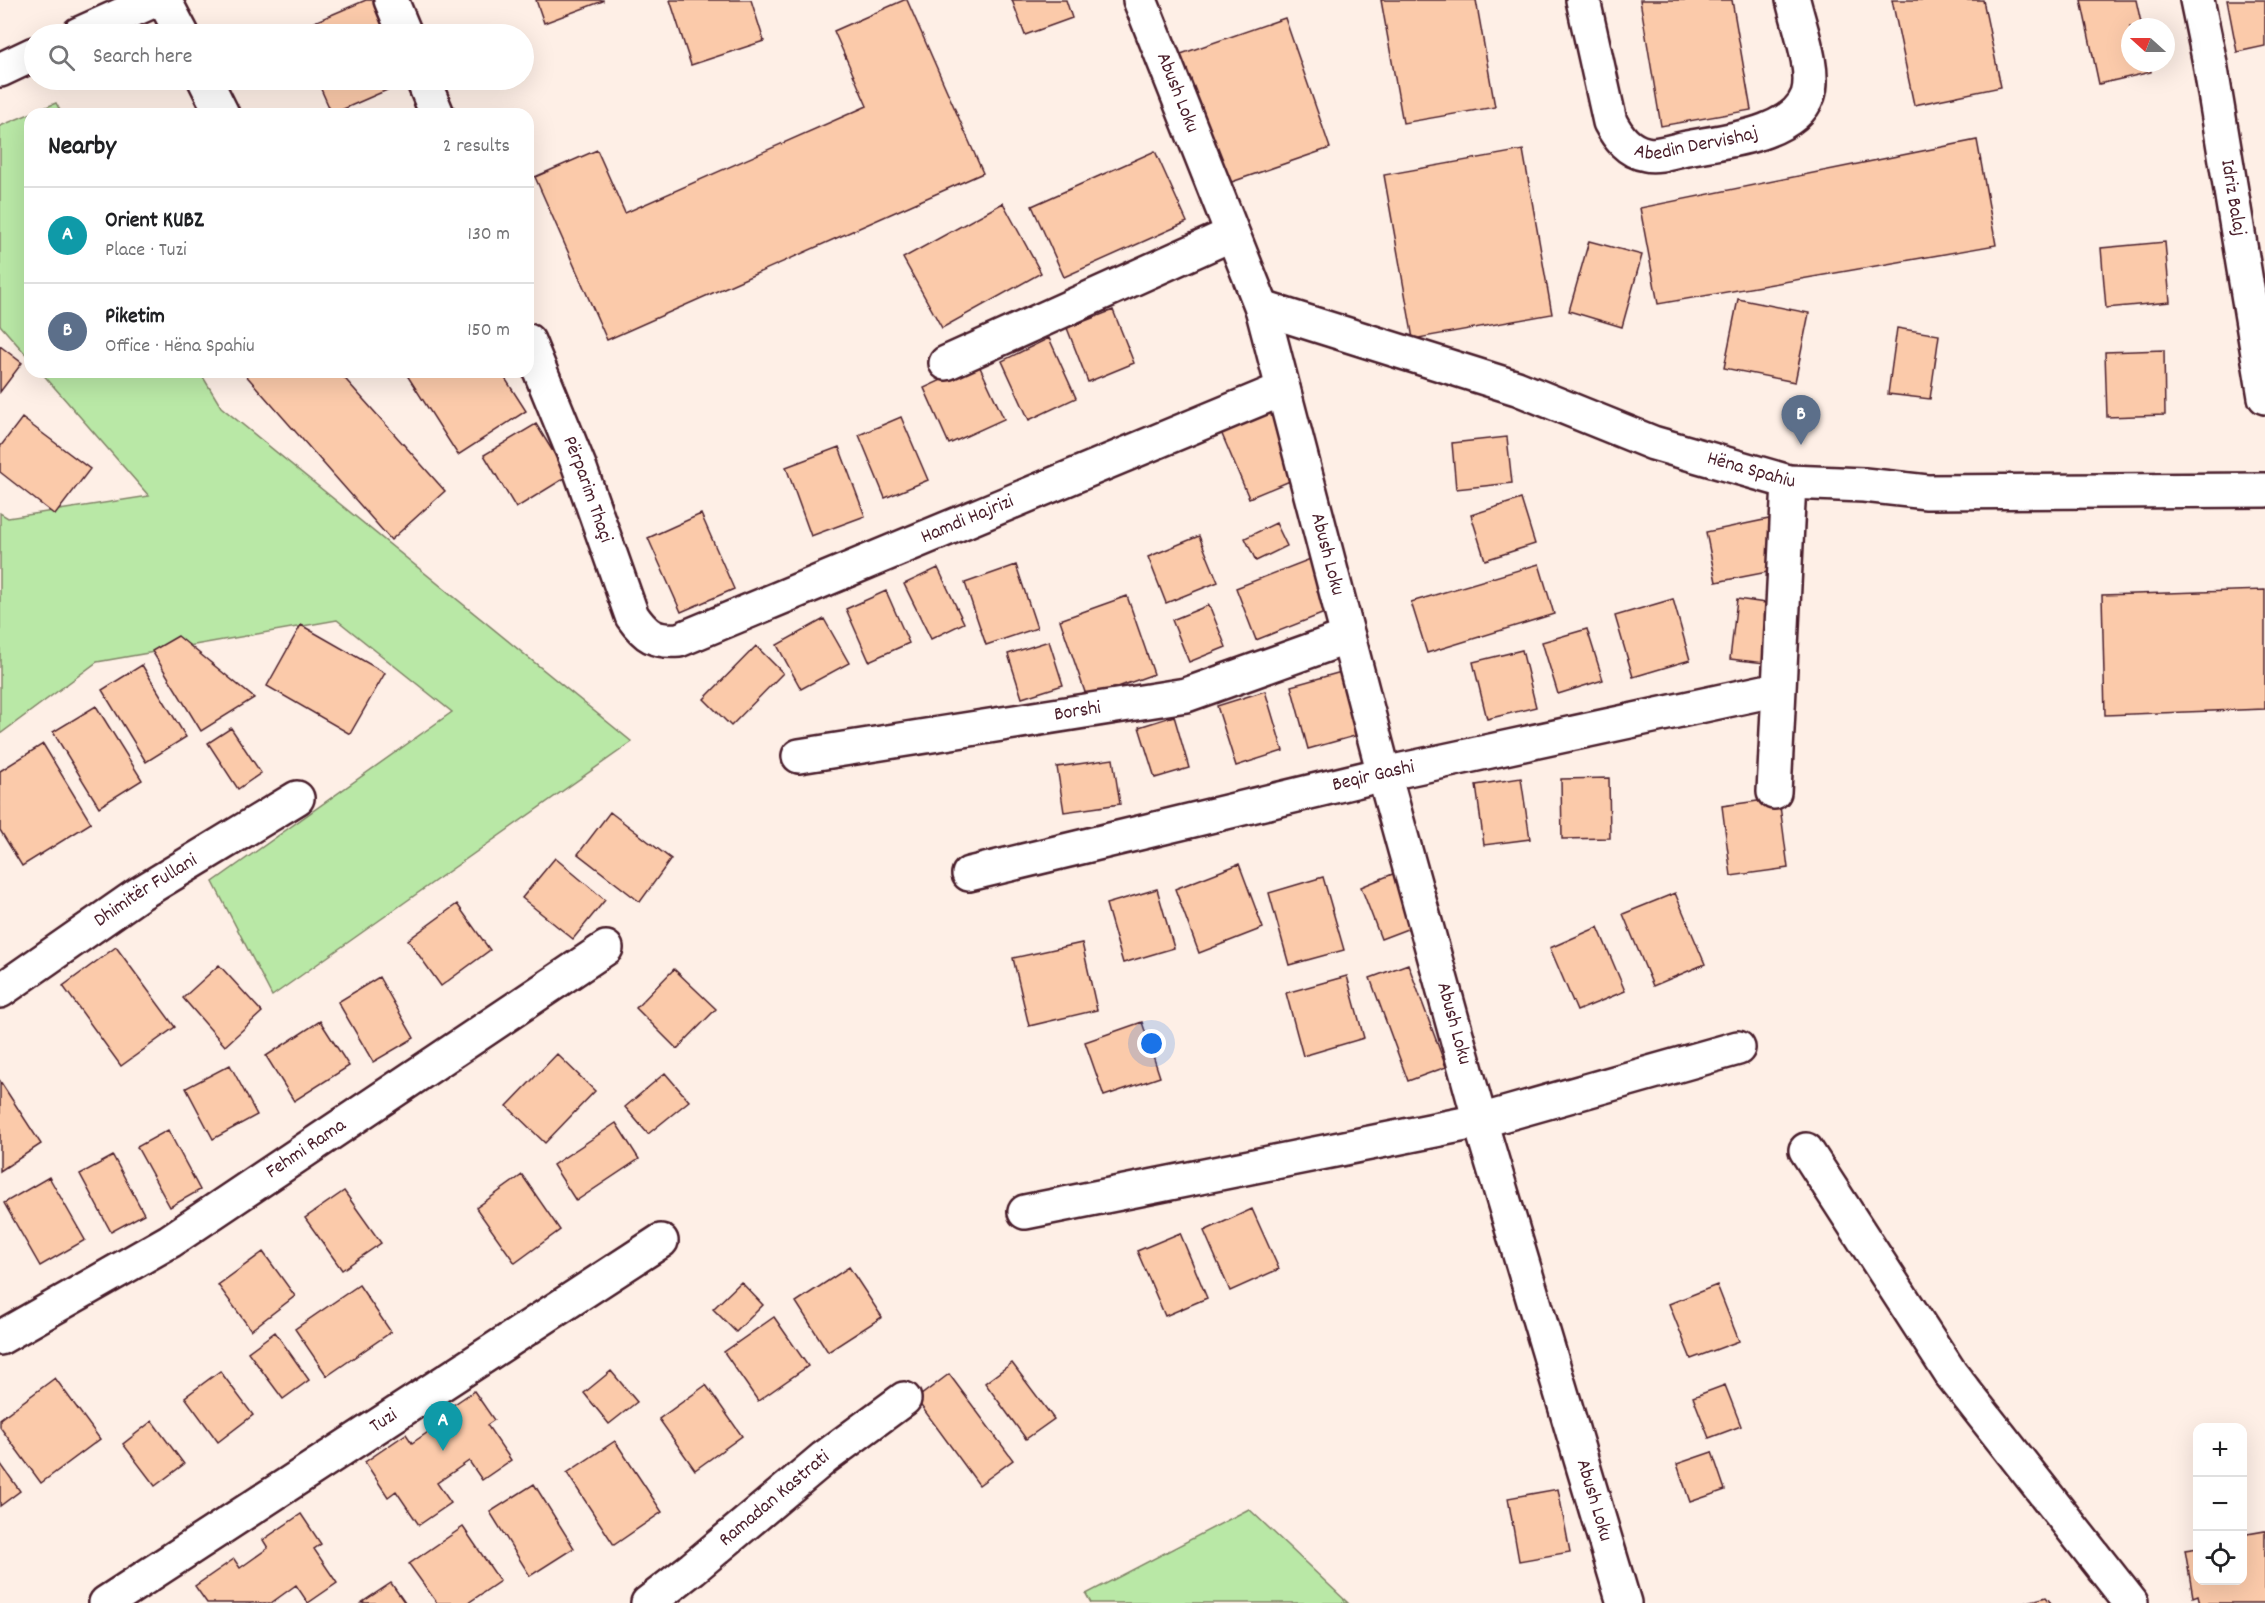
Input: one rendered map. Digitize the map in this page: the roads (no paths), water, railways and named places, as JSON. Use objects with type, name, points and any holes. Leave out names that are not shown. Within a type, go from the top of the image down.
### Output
[{"type":"street","points":[[101,24],[155,0]]},
{"type":"street","points":[[164,0],[177,24]]},
{"type":"street","points":[[391,0],[401,24]]},
{"type":"street","name":"Abush Loku","points":[[1141,0],[1262,308],[1384,774],[1480,1121],[1624,1603]]},
{"type":"street","name":"Abedin Dervishaj","points":[[1583,0],[1610,122],[1618,136],[1630,148],[1649,155],[1755,134],[1773,128],[1801,109],[1808,93],[1811,76],[1793,0]]},
{"type":"street","name":"Idriz Balaj","points":[[2197,0],[2210,63],[2265,397]]},
{"type":"street","points":[[0,70],[24,59]]},
{"type":"street","points":[[210,90],[219,108]]},
{"type":"street","points":[[427,90],[434,108]]},
{"type":"street","points":[[946,363],[1232,234]]},
{"type":"street","name":"Hëna Spahiu","points":[[1262,308],[1517,388],[1653,443],[1789,482],[1864,484],[1927,492],[2265,490]]},
{"type":"street","name":"Përparim Thaçi","points":[[534,356],[579,466],[632,616],[650,637]]},
{"type":"street","name":"Hamdi Hajrizi","points":[[650,637],[664,641],[679,640],[1284,388]]},
{"type":"street","points":[[1774,792],[1789,482]]},
{"type":"street","name":"Borshi","points":[[799,756],[1186,695],[1348,637]]},
{"type":"street","name":"Beqir Gashi","points":[[969,874],[1384,774],[1778,689]]},
{"type":"street","name":"Dhimitër Fullani","points":[[0,991],[139,894],[297,798]]},
{"type":"street","name":"Fehmi Rama","points":[[0,1338],[170,1241],[606,948]]},
{"type":"street","points":[[1025,1212],[1480,1121],[1738,1048]]},
{"type":"street","points":[[1806,1150],[1951,1374],[2131,1603]]},
{"type":"street","name":"Tuzi","points":[[106,1603],[661,1241]]},
{"type":"street","name":"Ramadan Kastrati","points":[[648,1603],[824,1458],[904,1399]]},
{"type":"place","name":"Piketim","points":[[1801,445]]},
{"type":"place","name":"Orient KUBZ","points":[[443,1451]]}]
